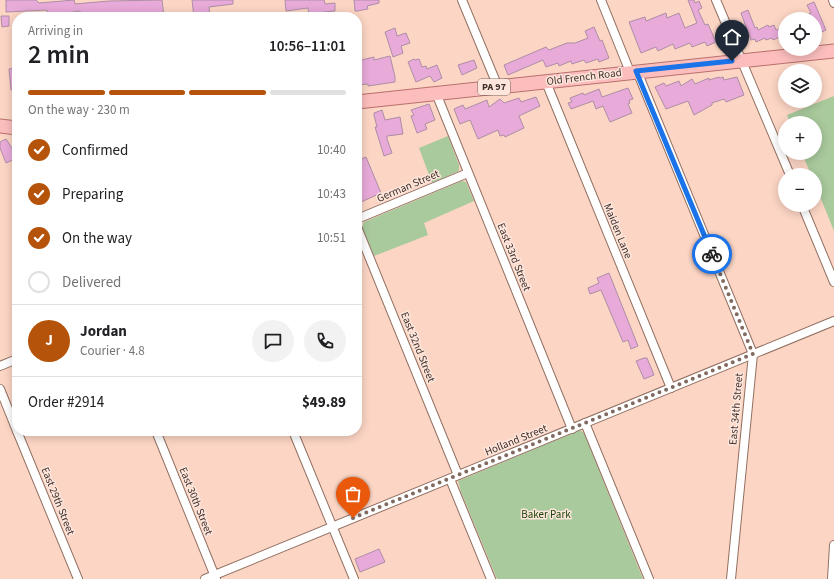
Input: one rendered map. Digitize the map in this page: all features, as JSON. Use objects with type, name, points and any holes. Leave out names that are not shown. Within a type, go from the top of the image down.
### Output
[{"type":"main road","name":"Old French Road","points":[[362,101],[834,51]]},
{"type":"main road","points":[[0,126],[12,127]]},
{"type":"street","points":[[462,0],[498,87]]},
{"type":"street","name":"East 34th Street","points":[[601,0],[634,72],[753,354],[731,579]]},
{"type":"street","points":[[716,0],[787,168]]},
{"type":"street","name":"Maiden Lane","points":[[546,82],[671,388]]},
{"type":"street","name":"East 33rd Street","points":[[436,93],[572,429]]},
{"type":"street","name":"German Street","points":[[362,217],[468,173]]},
{"type":"street","points":[[805,212],[834,282]]},
{"type":"street","name":"East 32nd Street","points":[[362,239],[458,475]]},
{"type":"street","name":"Holland Street","points":[[205,579],[215,577],[458,475],[834,321]]},
{"type":"street","points":[[0,366],[12,361]]},
{"type":"street","name":"East 29th Street","points":[[0,390],[12,419]]},
{"type":"street","points":[[585,423],[649,579]]},
{"type":"street","name":"East 29th Street","points":[[19,436],[78,579]]},
{"type":"street","name":"East 30th Street","points":[[158,436],[215,577]]},
{"type":"street","points":[[295,436],[354,579]]},
{"type":"street","points":[[450,479],[491,579]]},
{"type":"street","points":[[832,579],[834,545]]},
{"type":"green space","points":[[834,96],[834,231],[822,201],[822,168],[808,168],[805,160],[822,160],[822,116],[787,115],[804,108],[822,108],[822,101]]},
{"type":"green space","points":[[448,136],[459,165],[459,171],[432,183],[419,148]]},
{"type":"green space","points":[[462,181],[466,182],[474,201],[424,223],[428,235],[374,256],[362,227],[364,222]]},
{"type":"green space","name":"Baker Park","points":[[580,430],[584,433],[643,579],[497,579],[461,492],[458,481]]},
{"type":"building","points":[[6,0],[36,0],[39,3],[74,0],[75,4],[109,1],[162,0],[163,12],[47,12],[47,10],[6,12]]},
{"type":"building","points":[[192,0],[233,0],[233,4],[209,7],[210,12],[193,12]]},
{"type":"building","points":[[285,0],[324,0],[325,4],[335,3],[335,11],[308,12],[308,8],[286,11]]},
{"type":"building","points":[[354,0],[379,0],[379,3],[367,6],[368,9],[355,11]]},
{"type":"building","points":[[688,0],[694,0],[695,3],[699,1],[702,8],[698,10],[705,25],[708,24],[716,42],[707,46],[705,42],[692,47],[690,43],[675,49],[673,44],[658,51],[656,47],[641,53],[629,22],[645,17],[646,21],[666,13],[667,18],[679,13],[685,28],[697,23]]},
{"type":"building","points":[[814,2],[818,12],[810,12],[807,5]]},
{"type":"building","points":[[748,10],[755,28],[757,27],[758,30],[768,25],[769,27],[774,25],[776,30],[778,29],[778,38],[773,40],[772,38],[766,40],[765,38],[756,42],[755,39],[751,40],[741,13]]},
{"type":"building","points":[[1,16],[9,16],[9,26],[2,27]]},
{"type":"building","points":[[822,21],[826,30],[822,32]]},
{"type":"building","points":[[594,27],[600,41],[602,40],[609,58],[599,62],[598,59],[586,63],[584,60],[572,64],[571,61],[559,66],[558,63],[546,67],[543,60],[508,75],[504,65],[546,47],[549,50],[567,43],[575,43],[588,38],[585,31]]},
{"type":"building","points":[[395,28],[397,36],[406,33],[410,43],[401,46],[403,53],[393,57],[385,32]]},
{"type":"building","points":[[390,56],[395,82],[368,86],[368,84],[362,85],[362,60],[374,57],[374,60]]},
{"type":"building","points":[[414,59],[419,59],[422,67],[426,66],[427,69],[437,65],[442,78],[434,82],[430,76],[416,82],[408,62]]},
{"type":"building","points":[[474,60],[477,68],[462,75],[458,65]]},
{"type":"building","points":[[12,68],[11,90],[9,69]]},
{"type":"building","points":[[723,77],[724,80],[737,77],[744,95],[726,102],[724,99],[712,103],[712,105],[694,115],[688,101],[666,109],[655,87],[664,83],[666,86],[679,81],[681,86],[692,79],[695,84],[709,78],[709,80]]},
{"type":"building","points":[[628,88],[633,99],[629,100],[630,103],[628,104],[632,113],[610,122],[603,106],[596,109],[593,101],[571,109],[568,103],[572,102],[570,98],[583,93],[584,95],[599,89],[602,97]]},
{"type":"building","points":[[536,97],[540,106],[519,116],[524,128],[505,137],[504,135],[500,136],[498,130],[478,139],[470,120],[460,124],[454,109],[463,105],[465,109],[487,100],[489,107],[500,99],[504,103],[519,98],[521,102]]},
{"type":"building","points":[[429,104],[435,120],[425,124],[427,129],[417,133],[411,116],[414,115],[411,110]]},
{"type":"building","points":[[382,110],[385,120],[400,117],[403,134],[387,136],[392,153],[384,156],[375,127],[377,127],[374,115],[374,113]]},
{"type":"building","points":[[6,139],[12,148],[12,160],[6,163],[0,148],[0,142]]},
{"type":"building","points":[[366,157],[381,193],[362,202],[362,159]]},
{"type":"building","points":[[609,273],[638,346],[631,349],[628,340],[623,342],[601,290],[590,294],[588,288],[599,283],[597,278]]},
{"type":"building","points":[[647,358],[654,375],[644,379],[636,361]]},
{"type":"building","points":[[379,549],[385,562],[360,572],[355,559]]},
{"type":"way so far","points":[[353,518],[753,354],[712,254]]},
{"type":"route","points":[[712,254],[636,71],[732,61]]}]
